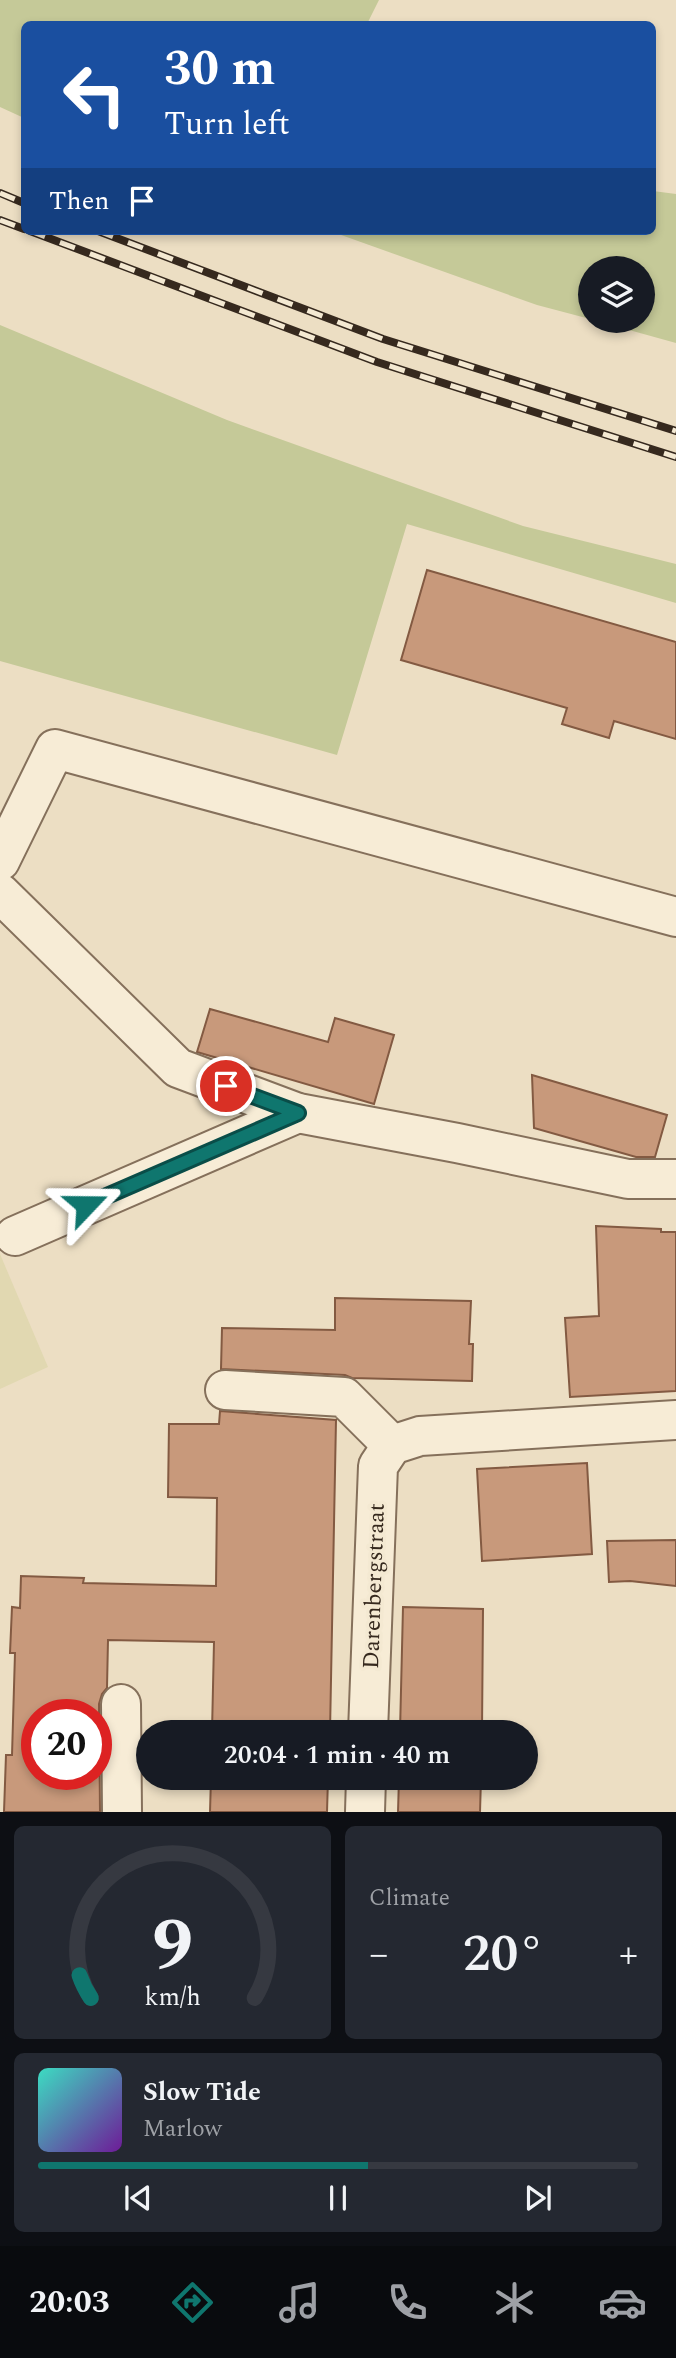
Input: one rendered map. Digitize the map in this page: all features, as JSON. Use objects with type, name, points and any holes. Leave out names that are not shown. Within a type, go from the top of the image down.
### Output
[{"type":"street","points":[[0,861],[55,750],[676,917]]},
{"type":"street","points":[[0,893],[178,1068],[298,1113],[628,1179],[676,1179]]},
{"type":"street","points":[[15,1236],[298,1113]]},
{"type":"street","points":[[225,1390],[344,1397],[392,1445],[420,1436],[676,1420]]},
{"type":"street","name":"Darenbergstraat","points":[[368,1720],[378,1466],[392,1445]]},
{"type":"street","points":[[121,1704],[122,1812]]},
{"type":"street","points":[[365,1812],[366,1790]]},
{"type":"shaded area","points":[[0,1254],[48,1367],[0,1389]]},
{"type":"green space","points":[[0,0],[379,0],[368,21],[21,21],[21,117],[0,107]]},
{"type":"green space","points":[[656,191],[676,194],[676,343],[640,333],[655,333],[655,256],[578,256],[578,316],[537,305],[341,235],[656,235]]},
{"type":"green space","points":[[0,325],[227,420],[523,526],[676,564],[676,603],[407,524],[337,755],[0,661]]},
{"type":"building","points":[[427,570],[676,642],[676,739],[614,721],[609,738],[562,724],[567,708],[401,660]]},
{"type":"building","points":[[210,1009],[328,1042],[335,1018],[394,1035],[374,1104],[197,1052]]},
{"type":"building","points":[[532,1075],[667,1115],[655,1157],[636,1157],[534,1128]]},
{"type":"building","points":[[596,1226],[676,1232],[676,1391],[570,1397],[565,1318],[599,1316]]},
{"type":"building","points":[[335,1298],[471,1301],[469,1344],[473,1344],[472,1381],[352,1378],[345,1375],[221,1369],[222,1328],[335,1330]]},
{"type":"building","points":[[220,1411],[336,1420],[330,1720],[212,1720],[214,1642],[108,1640],[107,1688],[100,1699],[21,1699],[21,1790],[100,1790],[100,1812],[4,1812],[6,1755],[12,1755],[15,1653],[10,1653],[12,1607],[20,1608],[21,1576],[84,1578],[83,1583],[216,1586],[217,1498],[168,1497],[169,1424],[219,1424]]},
{"type":"building","points":[[587,1463],[592,1554],[482,1561],[477,1469]]},
{"type":"building","points":[[676,1540],[676,1586],[630,1581],[609,1582],[607,1541]]},
{"type":"building","points":[[403,1607],[483,1609],[482,1720],[400,1720]]},
{"type":"building","points":[[211,1790],[328,1790],[327,1812],[210,1812]]},
{"type":"building","points":[[399,1790],[481,1790],[480,1812],[398,1812]]},
{"type":"railway","points":[[0,193],[21,202]]},
{"type":"railway","points":[[0,220],[21,228]]},
{"type":"railway","points":[[41,235],[377,362],[676,457]]},
{"type":"railway","points":[[109,235],[383,339],[676,431]]},
{"type":"route","points":[[86,1205],[298,1113],[226,1086]]}]
